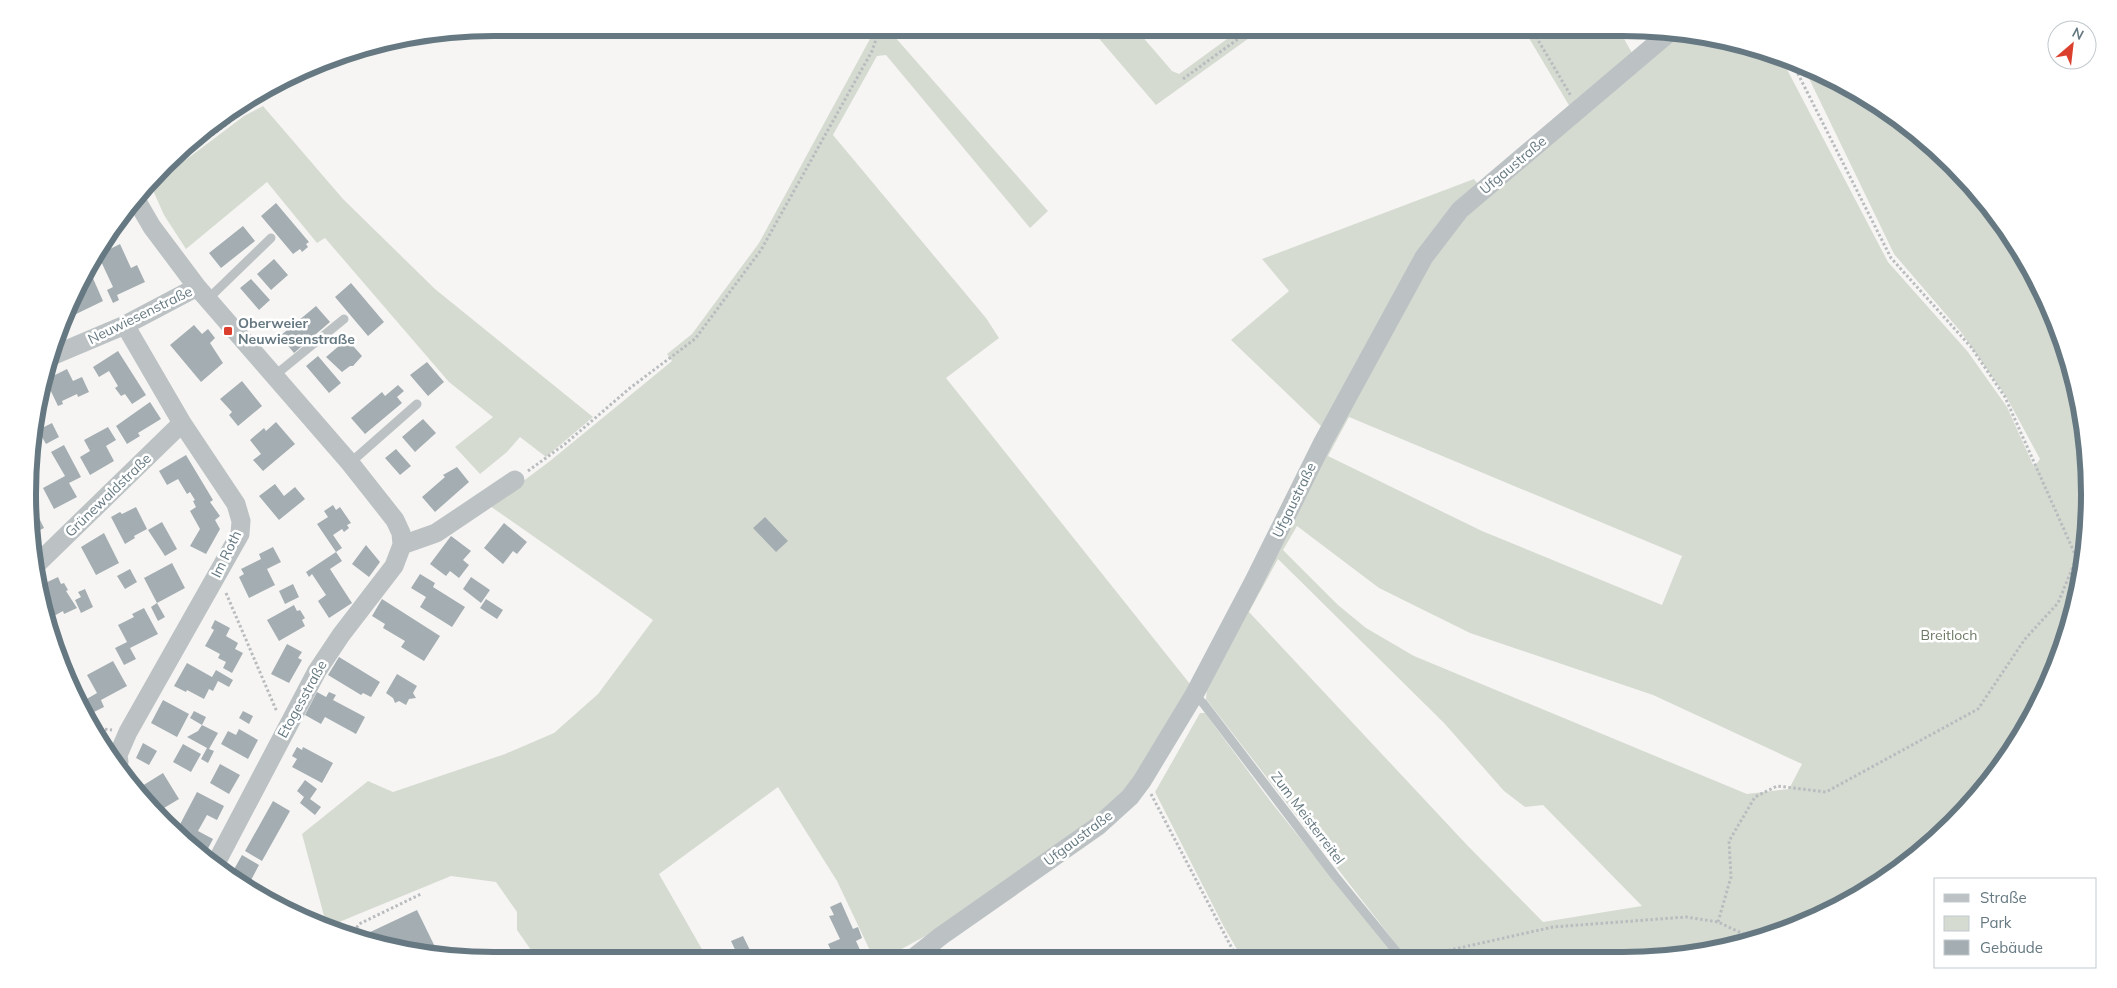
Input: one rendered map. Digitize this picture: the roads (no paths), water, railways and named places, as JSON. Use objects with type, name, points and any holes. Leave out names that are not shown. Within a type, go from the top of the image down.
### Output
[{"type":"street","name":"Ufgaustraße","points":[[921,952],[1098,826],[1130,797],[1142,781],[1194,695],[1250,589],[1323,442],[1424,256],[1460,210],[1663,38]]},
{"type":"street","points":[[139,205],[152,227],[203,293],[350,463],[395,520],[401,533],[402,545],[436,534],[515,480]]},
{"type":"street","name":"Neuwiesenstraße","points":[[59,354],[203,293]]},
{"type":"street","name":"Im Roth","points":[[118,755],[128,732],[240,534],[241,521],[236,504],[182,423],[125,325]]},
{"type":"street","name":"Grünewaldstraße","points":[[41,560],[182,423]]},
{"type":"street","name":"Etogesstraße","points":[[218,859],[317,671],[341,634],[394,566],[402,545]]},
{"type":"lane","points":[[203,293],[271,238]]},
{"type":"lane","points":[[274,376],[344,319]]},
{"type":"lane","points":[[350,463],[417,404]]},
{"type":"lane","name":"Zum Meisterreitel","points":[[1194,695],[1203,703],[1335,876],[1397,952]]},
{"type":"place","name":"Oberweier Neuwiesenstraße","points":[[228,331]]},
{"type":"park label","name":"Breitloch","points":[[1949,635]]}]
